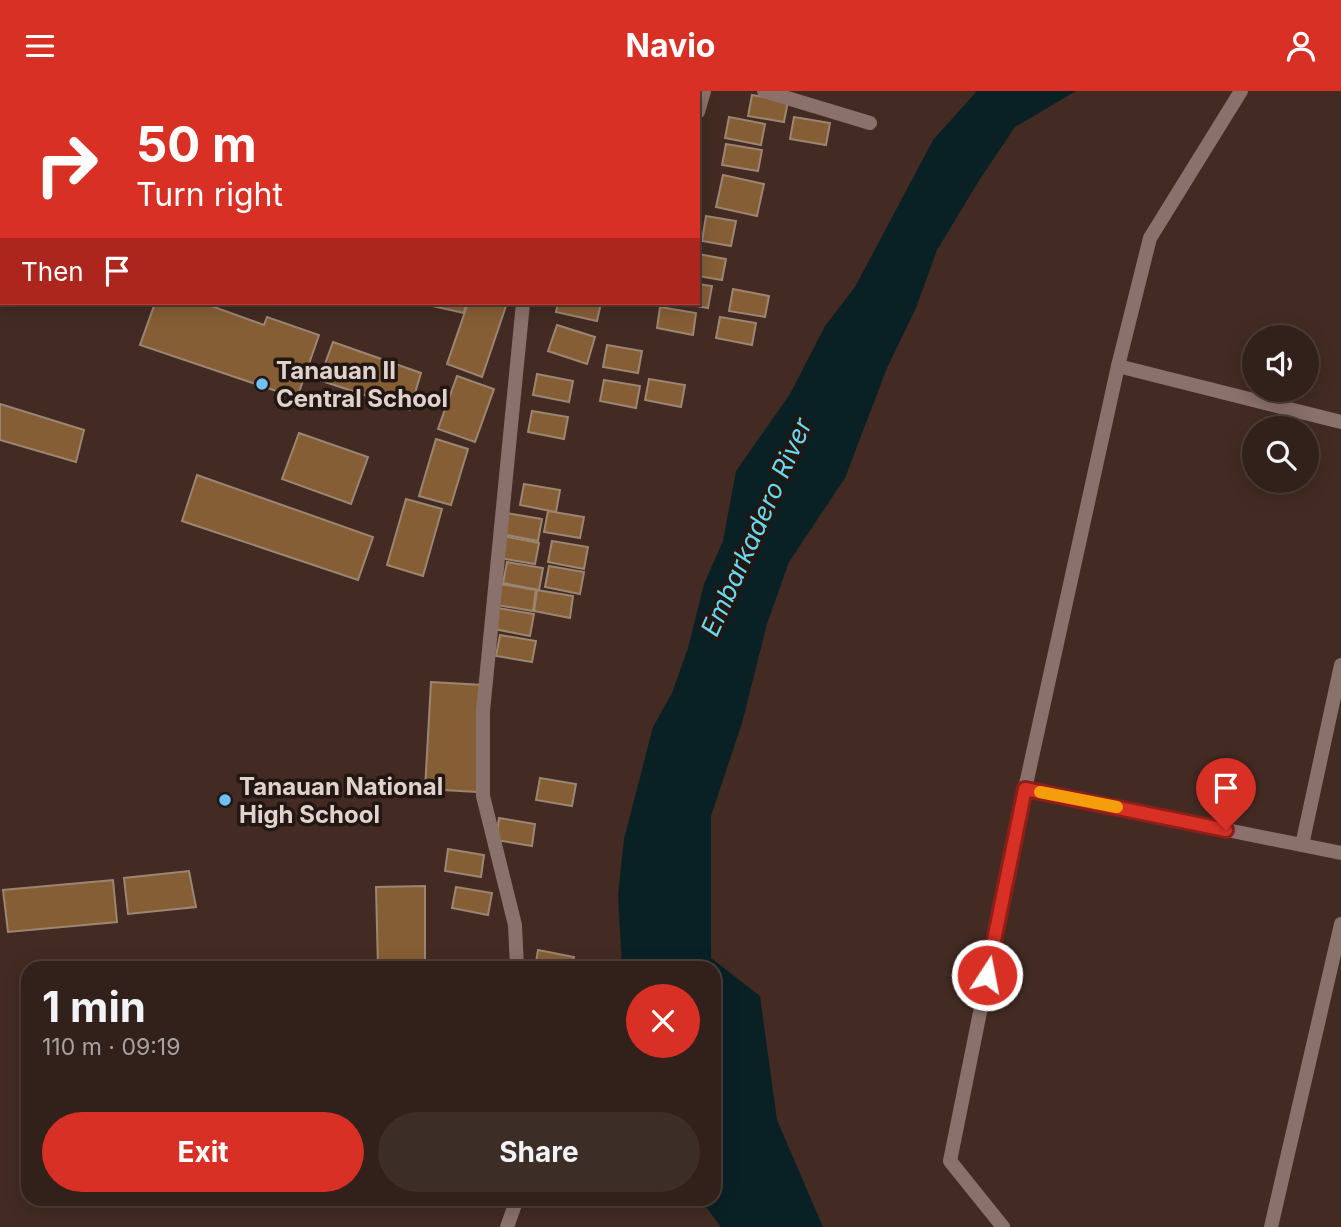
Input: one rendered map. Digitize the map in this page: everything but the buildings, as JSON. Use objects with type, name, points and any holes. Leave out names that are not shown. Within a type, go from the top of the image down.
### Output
[{"type":"street","points":[[764,91],[870,123]]},
{"type":"street","points":[[1003,1227],[950,1161],[1025,789],[1118,366],[1150,238],[1241,91]]},
{"type":"street","points":[[517,961],[515,925],[483,796],[483,711],[523,305]]},
{"type":"street","points":[[1118,366],[1341,422]]},
{"type":"street","points":[[1302,845],[1341,665]]},
{"type":"street","points":[[1025,789],[1341,853]]},
{"type":"street","points":[[1271,1227],[1341,924]]},
{"type":"street","points":[[507,1227],[514,1206]]},
{"type":"water","name":"Embarkadero River","points":[[977,91],[1076,91],[1015,127],[980,179],[937,250],[916,308],[887,368],[845,478],[789,562],[767,624],[742,723],[711,816],[711,958],[715,961],[622,961],[618,895],[624,839],[653,727],[672,693],[688,648],[704,584],[723,541],[736,471],[790,394],[825,326],[855,287],[933,140]]},
{"type":"water","points":[[721,966],[760,996],[777,1120],[823,1227],[721,1227],[705,1206],[721,1206]]},
{"type":"slow traffic","points":[[1040,792],[1117,807]]},
{"type":"place","name":"Tanauan II Central School","points":[[262,384]]},
{"type":"place","name":"Tanauan National High School","points":[[225,800]]},
{"type":"route","points":[[987,975],[1025,789],[1226,830]]}]
